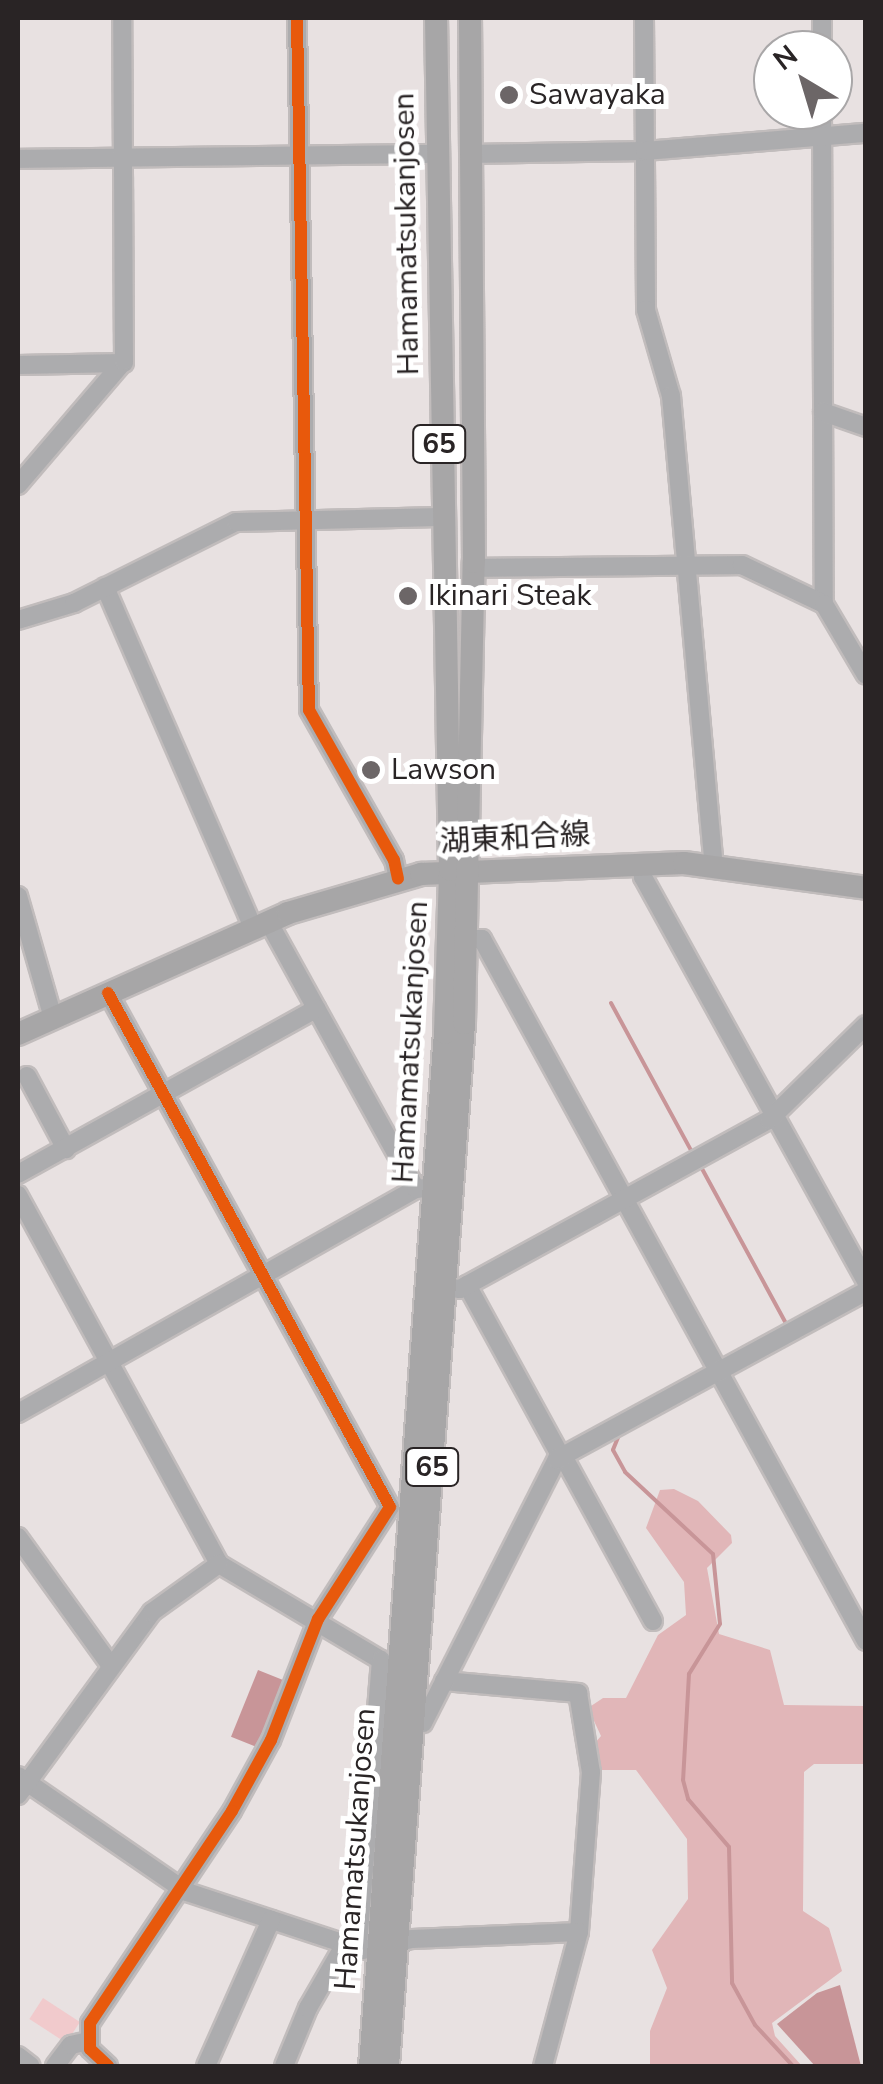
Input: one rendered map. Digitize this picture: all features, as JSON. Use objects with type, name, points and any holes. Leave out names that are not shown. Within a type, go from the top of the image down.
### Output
[{"type":"main road","name":"Hamamatsukanjosen","points":[[370,2066],[370,1946],[395,1721],[456,1286],[467,938],[440,517],[436,18]]},
{"type":"main road","name":"Hamamatsukanjosen","points":[[395,1721],[425,1188],[460,869],[474,568],[470,18]]},
{"type":"main road","name":"湖東和合線","points":[[18,1034],[261,924],[398,879],[460,869],[714,865],[866,888]]},
{"type":"main road","name":"Hamamatsukanjosen","points":[[370,1946],[388,2066]]},
{"type":"street","points":[[18,485],[124,363],[122,18]]},
{"type":"street","points":[[297,18],[308,710],[394,860],[398,879]]},
{"type":"street","points":[[644,18],[646,310],[672,396],[714,865]]},
{"type":"street","points":[[822,130],[824,604],[866,675]]},
{"type":"street","points":[[469,154],[645,152],[866,133]]},
{"type":"street","points":[[18,159],[435,154]]},
{"type":"street","points":[[18,364],[124,363]]},
{"type":"street","points":[[824,412],[866,428]]},
{"type":"street","points":[[18,620],[104,588],[236,522],[440,517]]},
{"type":"street","points":[[474,568],[742,565],[824,604]]},
{"type":"street","points":[[18,1413],[425,1188],[261,924],[104,588]]},
{"type":"street","points":[[642,864],[642,877],[866,1281]]},
{"type":"street","points":[[18,896],[54,1018]]},
{"type":"street","points":[[467,938],[482,939],[866,1641]]},
{"type":"street","points":[[88,2041],[94,2016],[271,1740],[318,1620],[390,1506],[108,994]]},
{"type":"street","points":[[18,1174],[316,1008]]},
{"type":"street","points":[[653,1621],[562,1456],[456,1286],[624,1200],[774,1115],[866,1025]]},
{"type":"street","points":[[27,1076],[66,1148]]},
{"type":"street","points":[[18,1194],[219,1564],[381,1660],[395,1721],[423,1723],[562,1456],[866,1291]]},
{"type":"street","points":[[18,1537],[111,1666]]},
{"type":"street","points":[[219,1564],[167,1598],[21,1785],[179,1886],[271,1920],[370,1946],[580,1932]]},
{"type":"street","points":[[444,1681],[578,1693],[590,1772],[580,1932],[543,2066]]},
{"type":"street","points":[[206,2066],[271,1920]]},
{"type":"street","points":[[284,2066],[308,2008],[370,1946]]},
{"type":"street","points":[[56,2066],[71,2045],[88,2041]]},
{"type":"street","points":[[88,2041],[108,2066]]},
{"type":"street","points":[[18,2056],[32,2066]]},
{"type":"shaded area","points":[[674,1489],[698,1501],[731,1535],[732,1543],[707,1568],[719,1634],[770,1650],[784,1705],[865,1706],[865,1764],[814,1764],[804,1772],[803,1911],[829,1928],[842,1971],[772,2023],[775,2036],[802,2066],[650,2066],[650,2031],[667,1988],[652,1950],[688,1899],[687,1839],[636,1770],[596,1770],[595,1743],[601,1736],[588,1708],[603,1698],[626,1698],[658,1635],[686,1615],[684,1582],[646,1528],[660,1490]]},
{"type":"shaded area","points":[[258,1670],[285,1681],[258,1748],[231,1737]]},
{"type":"shaded area","points":[[840,1985],[861,2066],[815,2066],[777,2024],[817,1993]]},
{"type":"shaded area","points":[[43,1998],[80,2022],[66,2043],[29,2019]]},
{"type":"waterway","points":[[611,1003],[693,1154]]},
{"type":"waterway","points":[[700,1165],[787,1325]]},
{"type":"waterway","points":[[619,1435],[613,1450],[625,1472],[713,1554],[720,1624],[689,1674],[683,1780],[688,1799],[729,1847],[732,1983],[755,2025],[793,2066]]},
{"type":"cycle path","points":[[297,18],[309,710],[394,860],[398,879]]},
{"type":"cycle path","points":[[108,993],[390,1507],[318,1619],[271,1740],[232,1811],[90,2023],[90,2049],[108,2066]]},
{"type":"place","name":"Sawayaka","points":[[509,95]]},
{"type":"place","name":"Ikinari Steak","points":[[408,596]]},
{"type":"place","name":"Lawson","points":[[371,770]]}]
